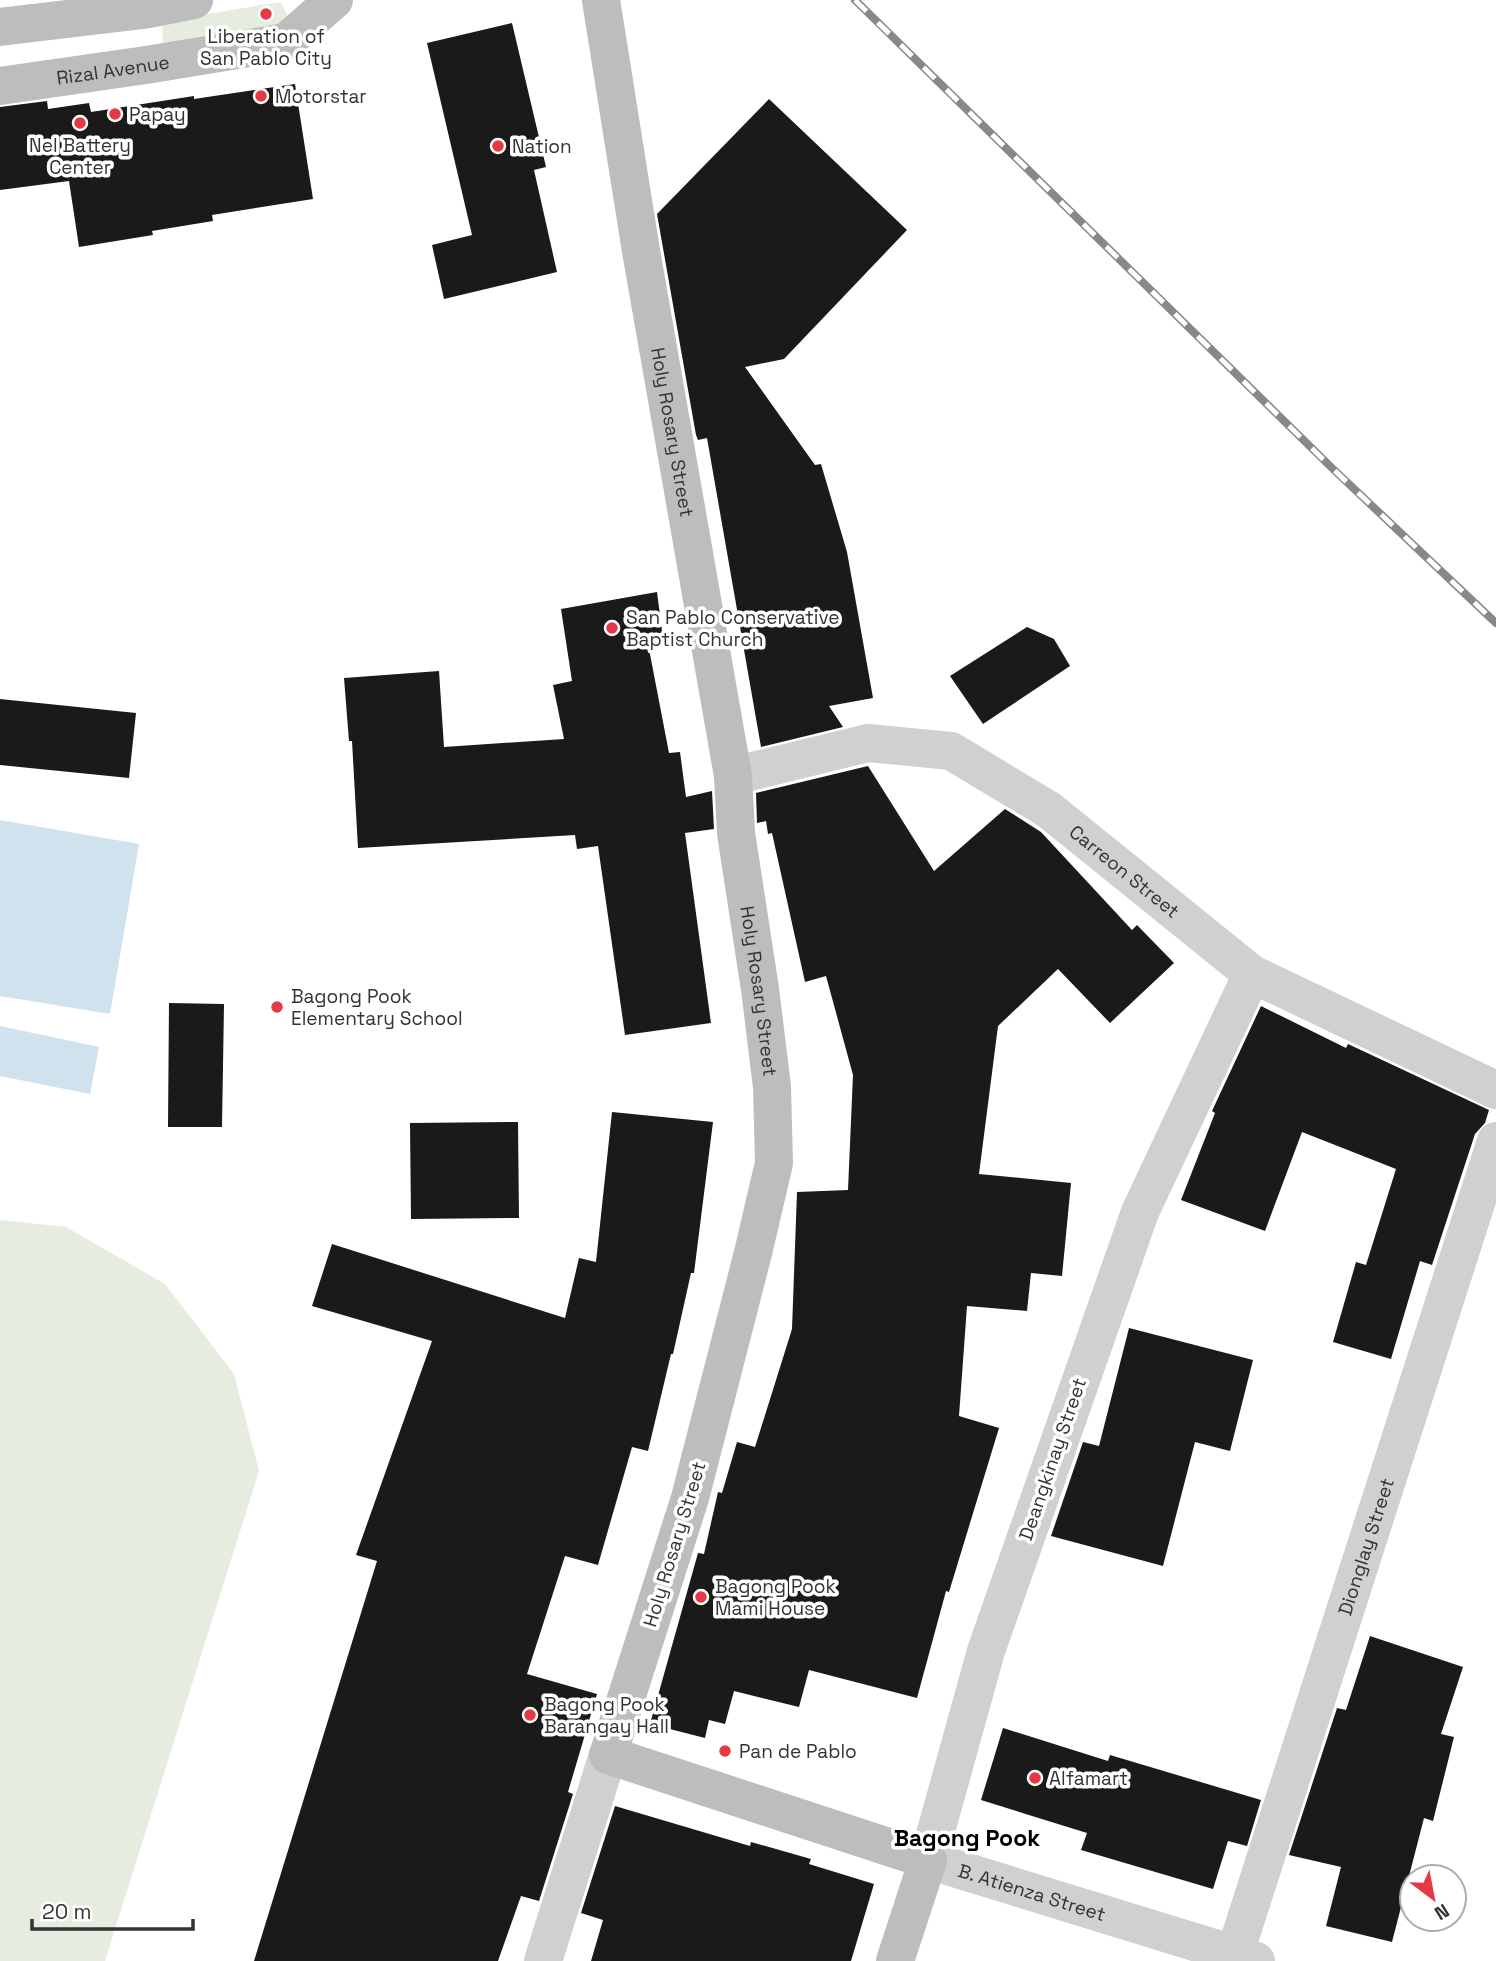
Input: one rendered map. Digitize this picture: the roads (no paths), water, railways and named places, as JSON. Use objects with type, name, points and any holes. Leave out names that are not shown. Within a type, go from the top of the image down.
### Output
[{"type":"street","points":[[0,27],[143,10],[194,0]]},
{"type":"street","name":"Rizal Avenue","points":[[0,86],[286,42],[334,0]]},
{"type":"street","name":"Holy Rosary Street","points":[[543,1961],[690,1498],[774,1163],[772,1087],[736,832],[733,776],[641,251],[601,0]]},
{"type":"street","name":"Carreon Street","points":[[733,776],[869,743],[951,751],[1049,810],[1252,974],[1496,1090]]},
{"type":"street","name":"Deangkinay Street","points":[[895,1961],[928,1860],[986,1651],[1140,1212],[1252,974]]},
{"type":"street","name":"Dionglay Street","points":[[1245,1957],[1496,1141]]},
{"type":"street","name":"B. Atienza Street","points":[[608,1755],[928,1860],[1245,1957]]},
{"type":"water","points":[[0,820],[139,844],[110,1014],[0,996]]},
{"type":"water","points":[[0,1026],[99,1047],[90,1094],[0,1076]]},
{"type":"railway","points":[[855,0],[1332,468],[1496,623]]},
{"type":"place","name":"Liberation of San Pablo City","points":[[266,14]]},
{"type":"place","name":"Motorstar","points":[[261,96]]},
{"type":"place","name":"Papay","points":[[115,114]]},
{"type":"place","name":"Nel Battery Center","points":[[80,123]]},
{"type":"place","name":"Nation","points":[[498,146]]},
{"type":"place","name":"San Pablo Conservative Baptist Church","points":[[612,628]]},
{"type":"place","name":"Bagong Pook Elementary School","points":[[277,1007]]},
{"type":"place","name":"Bagong Pook Mami House","points":[[701,1597]]},
{"type":"place","name":"Bagong Pook Barangay Hall","points":[[530,1715]]},
{"type":"place","name":"Pan de Pablo","points":[[725,1751]]},
{"type":"place","name":"Alfamart","points":[[1035,1778]]},
{"type":"district","name":"Bagong Pook","points":[[967,1838]]}]
